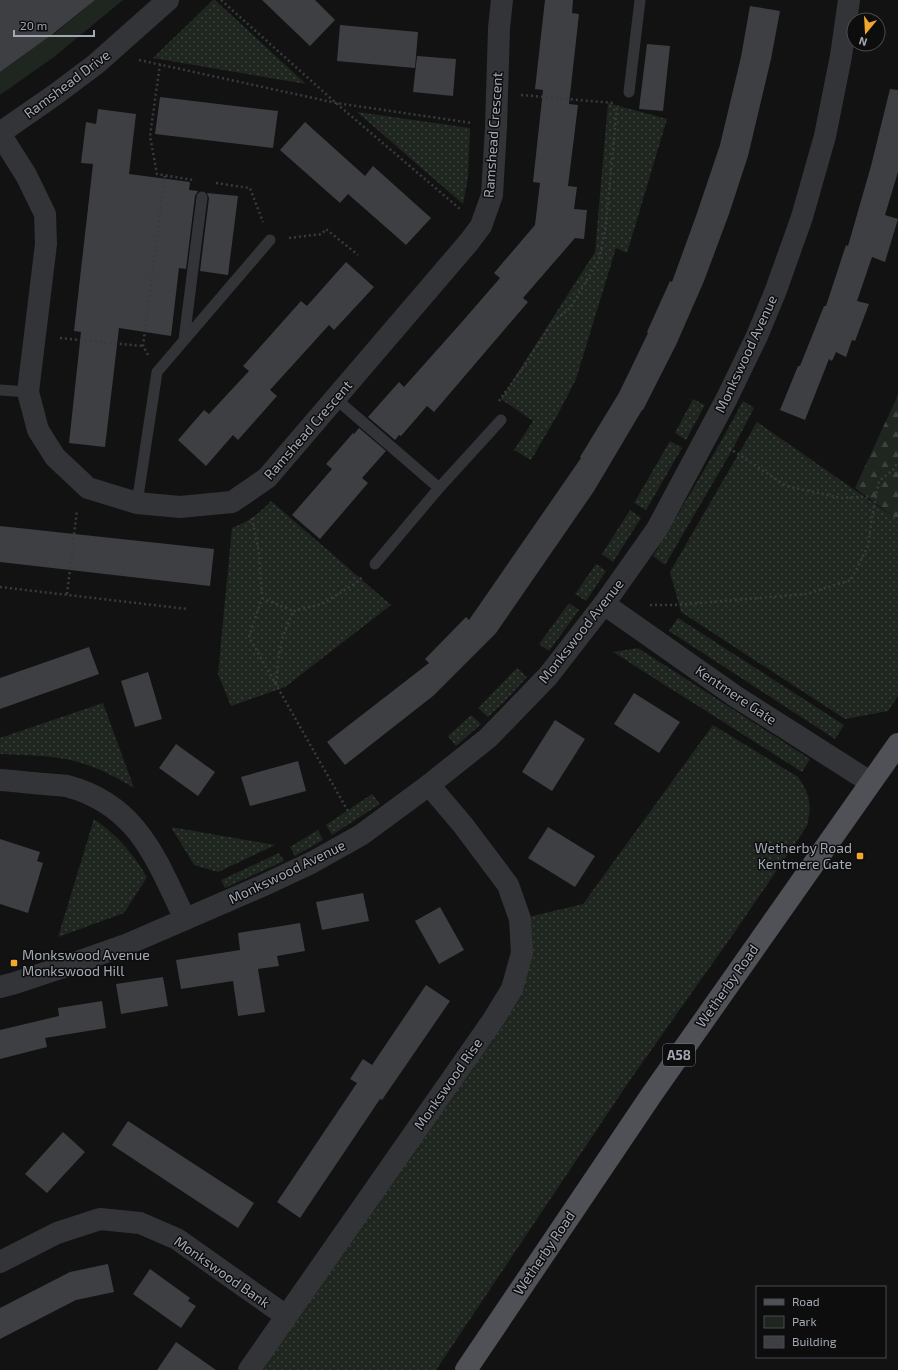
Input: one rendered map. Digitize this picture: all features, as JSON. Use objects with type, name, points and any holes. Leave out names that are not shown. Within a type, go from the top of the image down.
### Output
[{"type":"main road","name":"Wetherby Road","points":[[466,1370],[652,1094],[898,744]]},
{"type":"street","name":"Ramshead Drive","points":[[0,134],[56,94],[109,53],[168,0]]},
{"type":"street","name":"Ramshead Crescent","points":[[0,134],[26,175],[45,214],[46,244],[28,392],[38,430],[55,457],[88,488],[137,503],[180,507],[232,502],[267,478],[469,242],[481,226],[492,195],[499,28],[502,0]]},
{"type":"street","name":"Monkswood Avenue","points":[[0,987],[128,944],[296,871],[361,835],[429,785],[488,738],[548,676],[604,604],[657,529],[708,434],[757,336],[776,290],[802,217],[825,136],[842,56],[849,0]]},
{"type":"street","name":"Kentmere Gate","points":[[604,604],[734,696],[870,782]]},
{"type":"street","points":[[0,780],[66,786],[94,796],[118,810],[141,834],[160,866],[185,919]]},
{"type":"street","name":"Monkswood Rise","points":[[249,1370],[493,1020],[512,989],[522,953],[520,919],[508,885],[463,825],[429,785]]},
{"type":"street","name":"Monkswood Bank","points":[[0,1262],[57,1233],[100,1219],[140,1223],[177,1239],[286,1316]]},
{"type":"lane","points":[[629,92],[640,0]]},
{"type":"lane","points":[[184,340],[202,197]]},
{"type":"lane","points":[[137,503],[157,372],[270,240]]},
{"type":"lane","points":[[0,390],[28,392]]},
{"type":"lane","points":[[336,398],[439,488]]},
{"type":"lane","points":[[375,564],[439,488],[502,420]]},
{"type":"path","points":[[221,0],[336,103],[481,226]]},
{"type":"path","points":[[109,53],[336,103],[496,127]]},
{"type":"path","points":[[157,372],[143,346],[164,176],[157,174],[150,136],[160,64]]},
{"type":"path","points":[[497,93],[617,103],[606,224],[599,259],[571,307],[552,323],[497,404],[502,420]]},
{"type":"path","points":[[250,188],[270,240],[322,234],[326,229],[358,255]]},
{"type":"path","points":[[35,336],[143,346]]},
{"type":"path","points":[[708,434],[786,486],[841,498],[876,496]]},
{"type":"path","points":[[644,605],[675,605],[806,594],[851,580],[868,546],[879,481],[893,470],[898,462]]},
{"type":"path","points":[[67,594],[78,505],[88,488]]},
{"type":"path","points":[[247,492],[259,552],[262,598],[249,637],[361,835]]},
{"type":"path","points":[[262,598],[293,611],[322,604],[356,583],[375,564]]},
{"type":"path","points":[[0,587],[187,608]]},
{"type":"path","points":[[276,684],[282,639],[293,611]]},
{"type":"green space","points":[[87,0],[123,0],[54,57],[0,95],[0,72],[29,51],[0,6],[35,11],[54,34],[90,4]]},
{"type":"green space","points":[[213,0],[215,0],[306,84],[153,58]]},
{"type":"green space","points":[[608,103],[667,119],[627,253],[616,248],[576,379],[531,460],[514,450],[533,421],[501,399],[595,252]]},
{"type":"green space","points":[[357,112],[470,128],[468,178],[463,204]]},
{"type":"green space","points":[[898,395],[898,520],[855,488]]},
{"type":"green space","points":[[693,399],[705,405],[686,440],[675,433]]},
{"type":"green space","points":[[743,401],[754,408],[731,452],[665,565],[653,556],[719,445]]},
{"type":"green space","points":[[757,422],[898,520],[898,696],[888,711],[845,719],[681,612],[670,572]]},
{"type":"green space","points":[[670,441],[682,448],[646,510],[634,503]]},
{"type":"green space","points":[[271,501],[391,605],[285,687],[231,706],[218,674],[232,528],[253,517]]},
{"type":"green space","points":[[630,510],[641,518],[613,562],[602,554]]},
{"type":"green space","points":[[596,564],[606,571],[586,601],[575,594]]},
{"type":"green space","points":[[569,603],[579,610],[549,651],[539,644]]},
{"type":"green space","points":[[678,618],[844,725],[835,739],[669,631]]},
{"type":"green space","points":[[638,648],[810,759],[802,772],[613,652]]},
{"type":"green space","points":[[517,668],[527,677],[488,717],[478,708]]},
{"type":"green space","points":[[103,703],[134,788],[107,773],[79,762],[52,757],[0,754],[0,738]]},
{"type":"green space","points":[[471,715],[481,724],[456,746],[448,736]]},
{"type":"green space","points":[[713,725],[798,777],[809,800],[810,806],[807,826],[736,930],[630,1080],[436,1370],[249,1370],[493,1020],[520,919],[583,904]]},
{"type":"green space","points":[[372,794],[380,804],[332,835],[326,825]]},
{"type":"green space","points":[[94,819],[124,845],[147,877],[124,913],[58,937]]},
{"type":"green space","points":[[171,827],[275,845],[218,872],[194,865]]},
{"type":"green space","points":[[318,830],[323,840],[295,856],[290,847]]},
{"type":"green space","points":[[279,853],[284,861],[225,888],[221,880]]},
{"type":"building","points":[[0,0],[95,0],[54,33],[0,72]]},
{"type":"building","points":[[262,0],[315,0],[335,20],[310,46]]},
{"type":"building","points":[[545,0],[573,0],[572,13],[579,14],[569,104],[578,105],[568,186],[577,187],[574,209],[587,210],[584,239],[575,238],[523,298],[528,302],[434,412],[427,406],[401,436],[399,435],[395,440],[368,417],[399,382],[404,387],[461,323],[500,278],[494,273],[535,225],[540,183],[533,182],[543,90],[535,89]]},
{"type":"building","points":[[750,6],[780,11],[771,59],[748,156],[729,214],[704,281],[676,345],[643,410],[594,491],[496,633],[433,696],[345,765],[327,742],[429,663],[425,659],[466,617],[469,620],[581,458],[580,457],[619,393],[648,333],[647,332],[670,281],[672,282],[696,216],[720,145],[741,57]]},
{"type":"building","points":[[340,25],[418,32],[415,68],[337,61]]},
{"type":"building","points":[[647,44],[670,46],[663,111],[639,109]]},
{"type":"building","points":[[417,56],[456,59],[453,96],[413,92]]},
{"type":"building","points":[[890,89],[898,90],[898,172],[885,215],[898,219],[885,262],[872,257],[857,301],[869,304],[855,341],[852,340],[846,357],[836,352],[832,361],[829,359],[805,420],[780,410],[798,366],[800,366],[824,306],[826,306],[846,245],[848,246],[871,166]]},
{"type":"building","points":[[160,97],[278,111],[273,148],[155,134]]},
{"type":"building","points":[[98,109],[136,114],[129,174],[190,182],[189,190],[198,191],[195,196],[186,269],[179,268],[171,336],[119,328],[105,447],[69,443],[81,332],[74,331],[93,164],[81,163],[86,122],[96,124]]},
{"type":"building","points":[[305,122],[365,176],[373,166],[431,218],[406,245],[348,194],[340,203],[280,150]]},
{"type":"building","points":[[207,193],[238,196],[228,275],[200,271],[209,198]]},
{"type":"building","points":[[346,262],[374,287],[334,330],[329,325],[270,390],[277,396],[238,440],[233,435],[206,466],[178,440],[204,410],[209,414],[249,371],[243,366],[301,301],[307,306]]},
{"type":"building","points":[[359,428],[386,451],[362,478],[368,483],[320,539],[292,515],[332,469],[326,464]]},
{"type":"building","points":[[0,526],[214,549],[210,586],[0,562]]},
{"type":"building","points":[[89,647],[99,674],[0,709],[0,678]]},
{"type":"building","points":[[148,672],[162,719],[135,727],[121,681]]},
{"type":"building","points":[[634,693],[680,722],[659,753],[614,724]]},
{"type":"building","points":[[555,720],[585,739],[552,791],[522,772]]},
{"type":"building","points":[[176,744],[215,772],[198,796],[159,768]]},
{"type":"building","points":[[298,761],[306,791],[250,806],[241,777]]},
{"type":"building","points":[[548,827],[595,856],[575,887],[528,858]]},
{"type":"building","points":[[0,839],[40,852],[37,861],[43,863],[28,913],[0,904]]},
{"type":"building","points":[[363,893],[369,921],[322,930],[316,902]]},
{"type":"building","points":[[440,907],[464,950],[439,964],[415,921]]},
{"type":"building","points":[[300,923],[305,951],[277,956],[279,966],[258,969],[265,1012],[238,1016],[233,981],[181,989],[176,960],[240,950],[238,933]]},
{"type":"building","points":[[163,977],[168,1006],[121,1014],[116,984]]},
{"type":"building","points":[[426,985],[450,1001],[382,1100],[380,1099],[300,1218],[277,1202],[357,1083],[350,1079],[363,1059],[372,1065]]},
{"type":"building","points":[[102,1001],[106,1028],[45,1038],[47,1047],[0,1059],[0,1030],[59,1016],[58,1008]]},
{"type":"building","points":[[128,1121],[254,1203],[238,1228],[112,1145]]},
{"type":"building","points":[[63,1132],[85,1152],[47,1193],[25,1174]]},
{"type":"building","points":[[108,1264],[114,1292],[76,1300],[0,1339],[0,1308],[70,1272]]},
{"type":"building","points":[[150,1269],[190,1298],[188,1301],[196,1306],[181,1328],[133,1294]]},
{"type":"building","points":[[176,1342],[216,1370],[157,1370]]},
{"type":"place","name":"Wetherby Road Kentmere Gate","points":[[860,856]]},
{"type":"place","name":"Monkswood Avenue Monkswood Hill","points":[[14,963]]}]
